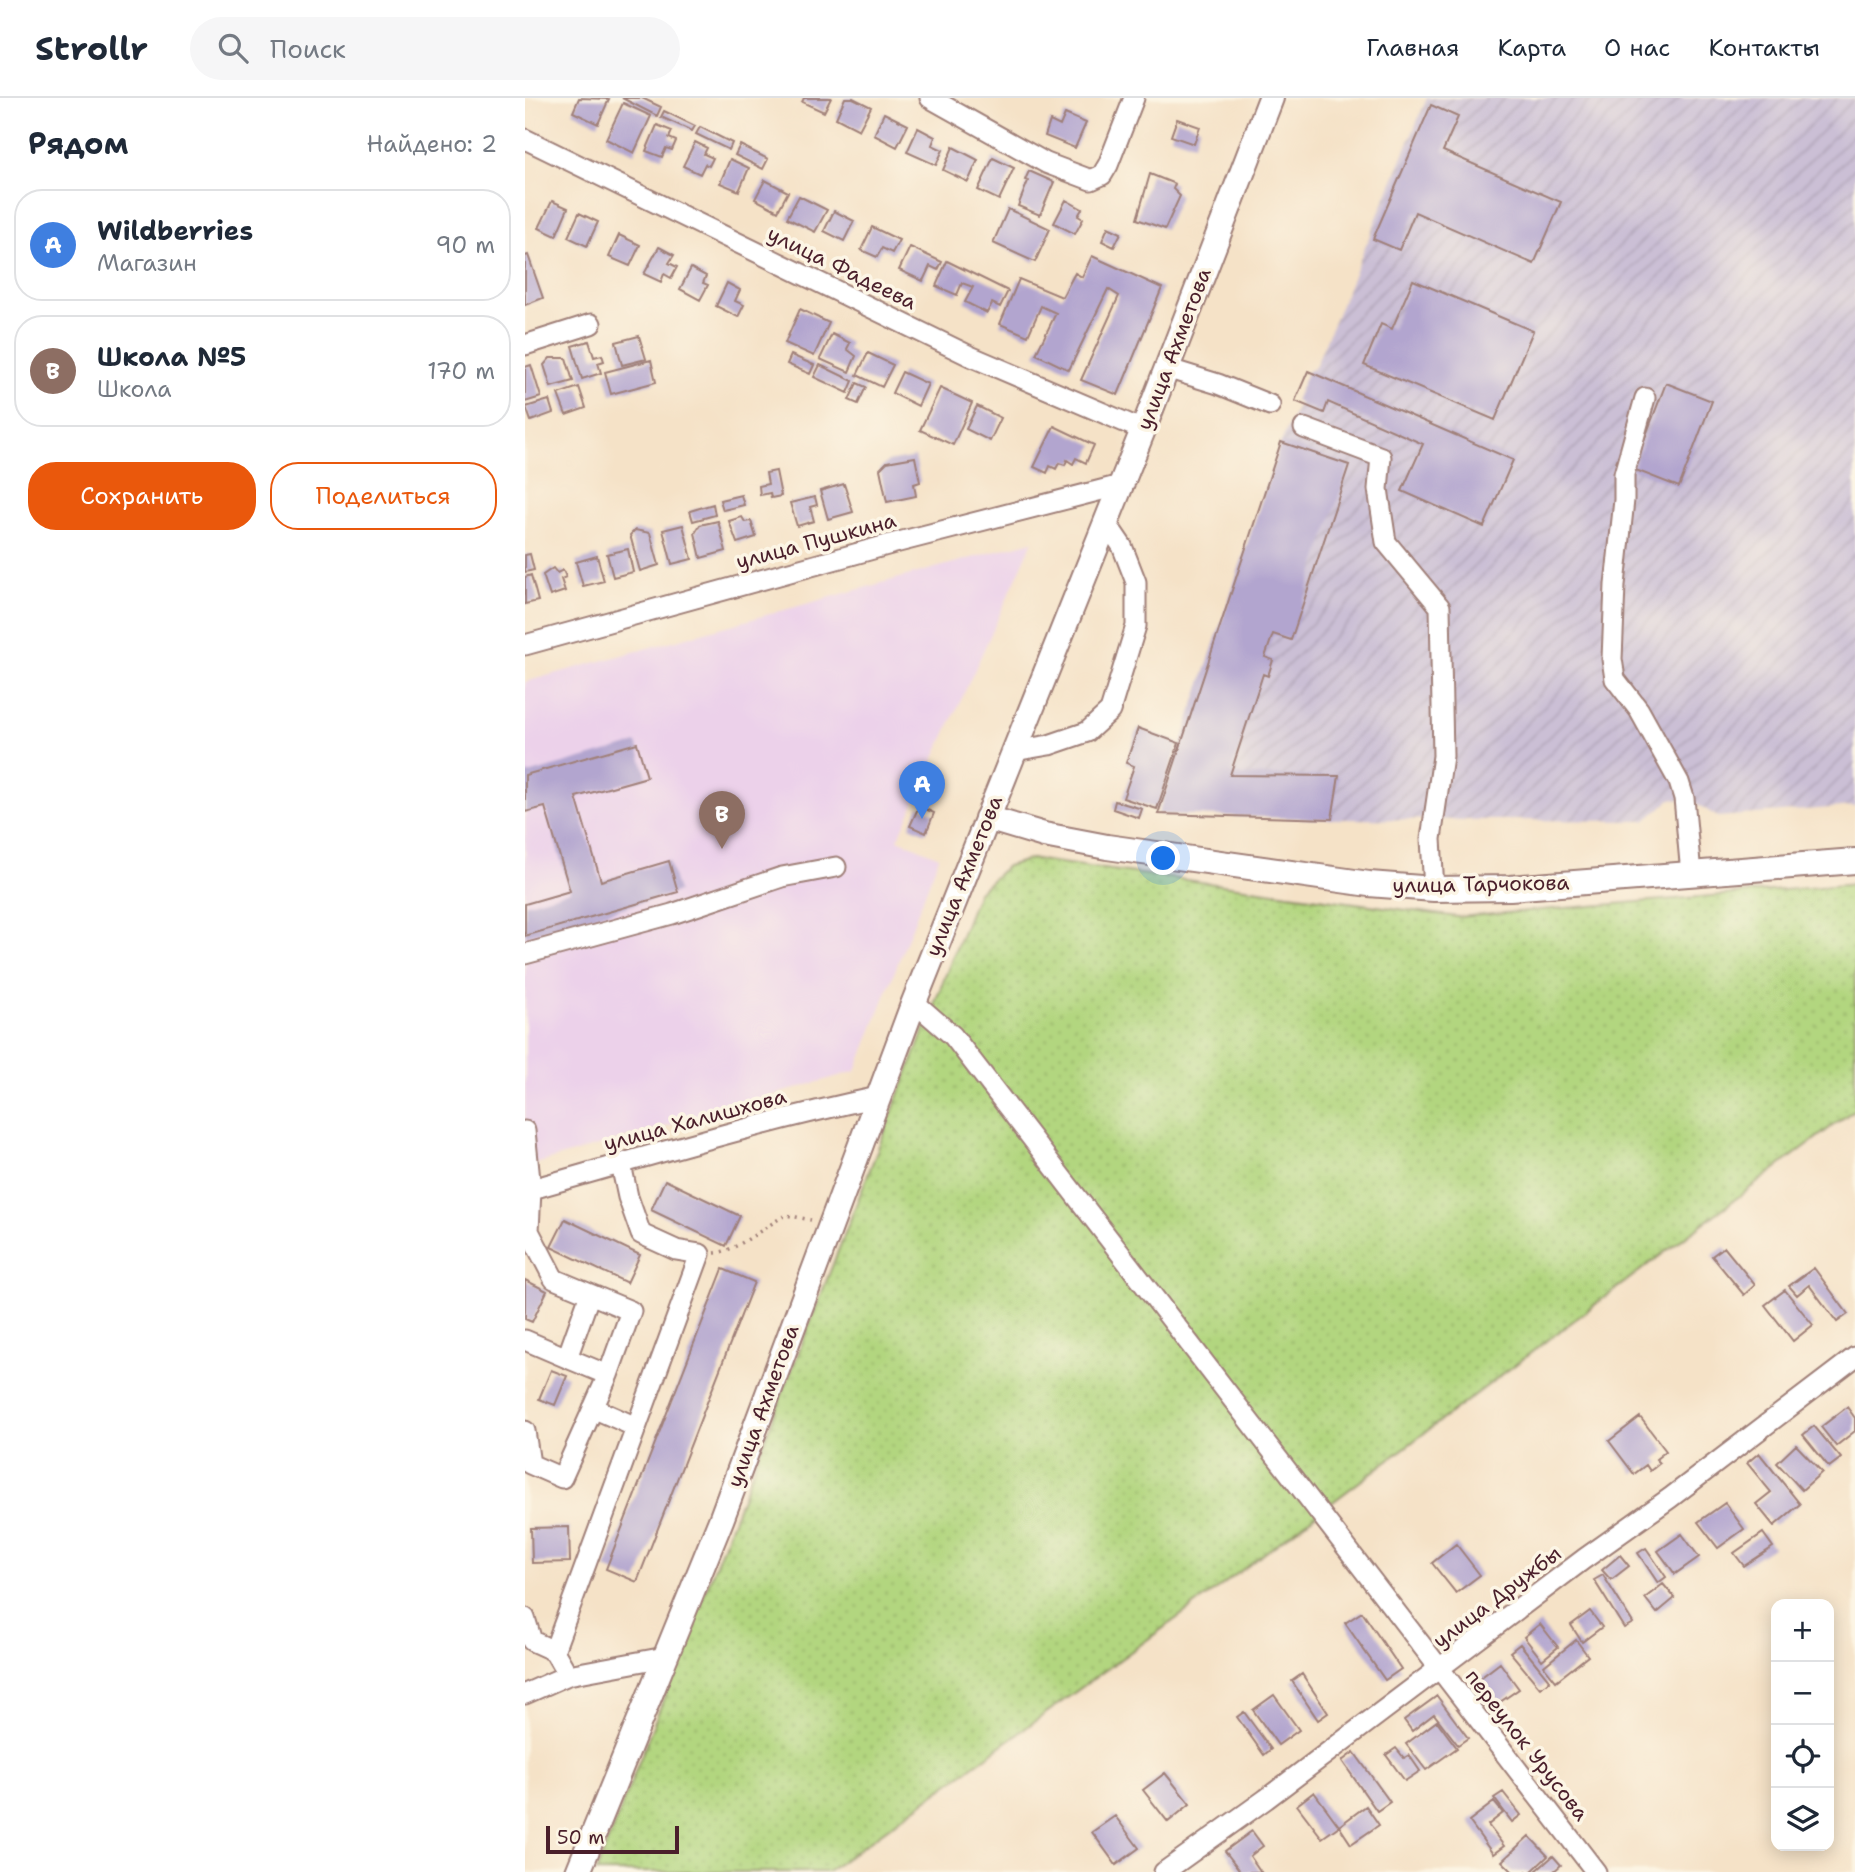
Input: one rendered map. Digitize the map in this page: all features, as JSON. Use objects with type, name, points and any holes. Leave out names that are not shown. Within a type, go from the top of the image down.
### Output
[{"type":"main road","name":"улица Ахметова","points":[[579,1872],[720,1520],[914,1002],[1143,430],[1271,98]]},
{"type":"main road","name":"улица Тарчокова","points":[[987,818],[1044,835],[1107,847],[1369,884],[1434,889],[1510,888],[1855,861]]},
{"type":"street","points":[[930,98],[1046,163],[1091,180],[1102,175],[1108,165],[1134,98]]},
{"type":"street","name":"улица Фадеева","points":[[525,139],[970,356],[1143,430]]},
{"type":"street","points":[[525,345],[591,324]]},
{"type":"street","points":[[1166,368],[1218,384],[1270,405]]},
{"type":"street","points":[[1645,398],[1624,474],[1625,500],[1615,585],[1612,659],[1615,679],[1639,710],[1679,782],[1684,798],[1691,874]]},
{"type":"street","points":[[1304,428],[1381,457],[1378,489],[1386,542],[1440,607],[1443,756],[1431,839],[1434,889]]},
{"type":"street","name":"улица Пушкина","points":[[525,645],[891,544],[1121,485]]},
{"type":"street","points":[[1014,751],[1049,745],[1087,732],[1110,710],[1136,626],[1136,582],[1122,546],[1105,522]]},
{"type":"street","points":[[525,954],[672,914],[782,877],[836,867]]},
{"type":"street","name":"переулок Урусова","points":[[914,1002],[953,1035],[1597,1872]]},
{"type":"street","name":"улица Халишхова","points":[[528,1191],[813,1111],[878,1097]]},
{"type":"street","points":[[525,1131],[529,1231],[554,1279],[631,1311],[608,1375],[562,1478],[530,1464],[525,1432]]},
{"type":"street","points":[[554,1651],[700,1254],[676,1250],[641,1234],[628,1197],[621,1164]]},
{"type":"street","points":[[566,1358],[590,1294]]},
{"type":"street","points":[[525,1340],[608,1375]]},
{"type":"street","name":"улица Дружбы","points":[[1164,1872],[1266,1800],[1855,1357]]},
{"type":"street","points":[[593,1408],[636,1427]]},
{"type":"street","points":[[525,1618],[532,1641],[554,1651],[568,1675]]},
{"type":"street","points":[[525,1694],[568,1675],[666,1657]]},
{"type":"path","points":[[700,1254],[728,1252],[763,1227],[786,1215],[830,1225]]},
{"type":"shaded area","points":[[1427,98],[1855,98],[1855,806],[1718,817],[1692,801],[1671,799],[1645,821],[1332,819],[1158,814],[1281,442],[1299,403],[1295,401],[1308,371],[1315,367]]},
{"type":"shaded area","points":[[1033,541],[898,839],[939,857],[856,1071],[525,1167],[525,682]]},
{"type":"green space","points":[[1031,859],[1458,917],[1855,884],[1855,1109],[1213,1592],[827,1872],[596,1872],[978,892],[1007,866]]},
{"type":"building","points":[[579,98],[609,99],[598,124],[573,112]]},
{"type":"building","points":[[622,98],[642,98],[661,107],[657,116]]},
{"type":"building","points":[[804,98],[831,98],[824,112],[802,102]]},
{"type":"building","points":[[845,98],[853,98],[871,107],[859,130],[836,118]]},
{"type":"building","points":[[623,103],[651,116],[634,153],[606,139]]},
{"type":"building","points":[[1431,105],[1458,117],[1443,151],[1561,202],[1534,264],[1415,212],[1399,250],[1373,239]]},
{"type":"building","points":[[664,111],[695,126],[692,131],[661,117]]},
{"type":"building","points":[[884,113],[908,125],[897,147],[874,135]]},
{"type":"building","points":[[1065,114],[1086,123],[1075,148],[1045,136],[1050,121],[1060,126]]},
{"type":"building","points":[[1177,119],[1200,127],[1194,144],[1171,136]]},
{"type":"building","points":[[657,125],[672,131],[669,138],[676,141],[672,150],[666,148],[662,157],[646,151]]},
{"type":"building","points":[[700,127],[732,143],[729,150],[696,134]]},
{"type":"building","points":[[918,128],[935,137],[932,145],[943,150],[936,165],[907,152]]},
{"type":"building","points":[[695,142],[707,148],[704,154],[713,158],[709,166],[705,164],[700,174],[683,166]]},
{"type":"building","points":[[740,145],[768,159],[763,169],[735,155]]},
{"type":"building","points":[[953,147],[978,160],[968,182],[943,170]]},
{"type":"building","points":[[993,158],[1014,168],[999,200],[978,190]]},
{"type":"building","points":[[730,159],[749,168],[739,191],[720,183]]},
{"type":"building","points":[[1029,171],[1054,182],[1040,215],[1018,206]]},
{"type":"building","points":[[1150,174],[1175,184],[1173,189],[1180,196],[1165,229],[1137,219]]},
{"type":"building","points":[[765,180],[788,192],[778,211],[755,199]]},
{"type":"building","points":[[799,196],[827,210],[815,232],[787,218]]},
{"type":"building","points":[[1066,200],[1082,209],[1078,216],[1083,219],[1075,234],[1054,223]]},
{"type":"building","points":[[552,201],[568,208],[556,236],[539,228]]},
{"type":"building","points":[[1008,209],[1050,229],[1035,262],[993,243]]},
{"type":"building","points":[[834,211],[854,221],[844,241],[824,231]]},
{"type":"building","points":[[579,213],[598,222],[587,246],[568,237]]},
{"type":"building","points":[[872,227],[899,240],[892,253],[882,248],[877,257],[861,250]]},
{"type":"building","points":[[1108,227],[1121,233],[1114,247],[1102,241]]},
{"type":"building","points":[[619,235],[640,245],[630,266],[609,257]]},
{"type":"building","points":[[659,247],[674,255],[669,263],[677,267],[671,278],[664,274],[661,282],[644,274]]},
{"type":"building","points":[[910,247],[942,262],[938,270],[930,266],[923,281],[899,270]]},
{"type":"building","points":[[528,255],[543,298],[525,305],[525,256]]},
{"type":"building","points":[[1092,256],[1162,288],[1118,395],[1081,380],[1119,296],[1108,289],[1069,370],[1036,354],[1056,313],[1041,306],[1028,336],[1000,324],[1019,279],[1062,297],[1075,273],[1082,277]]},
{"type":"building","points":[[947,261],[1008,291],[1000,307],[992,303],[987,313],[965,302],[973,287],[962,283],[957,295],[936,286]]},
{"type":"building","points":[[691,268],[706,276],[703,283],[708,285],[700,300],[680,289]]},
{"type":"building","points":[[1413,280],[1533,331],[1495,420],[1364,365],[1381,324],[1392,329]]},
{"type":"building","points":[[727,283],[740,290],[735,301],[744,305],[738,317],[716,306]]},
{"type":"building","points":[[800,309],[829,323],[814,356],[785,343]]},
{"type":"building","points":[[832,334],[850,343],[847,349],[856,356],[849,372],[820,359]]},
{"type":"building","points":[[639,336],[646,359],[622,365],[616,342]]},
{"type":"building","points":[[589,341],[594,357],[602,355],[604,361],[598,363],[601,373],[582,379],[572,346]]},
{"type":"building","points":[[868,353],[893,365],[882,387],[857,375]]},
{"type":"building","points":[[791,355],[814,365],[810,374],[787,364]]},
{"type":"building","points":[[550,358],[566,358],[573,381],[551,387],[544,365]]},
{"type":"building","points":[[651,360],[656,382],[611,394],[605,372]]},
{"type":"building","points":[[531,365],[541,397],[525,402],[525,367]]},
{"type":"building","points":[[820,365],[853,381],[848,393],[814,377]]},
{"type":"building","points":[[1308,371],[1513,460],[1484,527],[1402,491],[1423,444],[1328,402],[1324,413],[1295,401]]},
{"type":"building","points":[[902,372],[928,384],[918,406],[892,393]]},
{"type":"building","points":[[857,383],[866,387],[858,404],[849,400]]},
{"type":"building","points":[[1666,383],[1712,401],[1679,487],[1633,469]]},
{"type":"building","points":[[579,387],[586,408],[566,415],[558,394]]},
{"type":"building","points":[[940,388],[972,403],[953,445],[920,430]]},
{"type":"building","points":[[549,400],[553,413],[531,421],[526,407]]},
{"type":"building","points":[[977,406],[1001,418],[990,441],[966,429]]},
{"type":"building","points":[[1054,426],[1094,445],[1086,463],[1076,458],[1073,464],[1067,460],[1065,465],[1059,463],[1056,469],[1050,466],[1047,473],[1034,467]]},
{"type":"building","points":[[1281,442],[1349,465],[1291,640],[1273,634],[1265,657],[1273,660],[1268,676],[1263,674],[1230,775],[1339,776],[1332,819],[1158,814]]},
{"type":"building","points":[[915,457],[920,482],[914,484],[916,496],[887,502],[880,469],[887,462]]},
{"type":"building","points":[[776,471],[781,496],[771,498],[770,493],[760,495],[759,486],[768,484],[766,473]]},
{"type":"building","points":[[844,484],[853,512],[828,519],[820,491]]},
{"type":"building","points":[[741,495],[744,505],[723,510],[720,500]]},
{"type":"building","points":[[815,497],[817,505],[810,507],[814,521],[797,526],[790,503]]},
{"type":"building","points":[[713,504],[715,515],[693,521],[690,511]]},
{"type":"building","points":[[742,517],[745,522],[751,521],[756,537],[737,543],[729,521]]},
{"type":"building","points":[[718,521],[726,551],[701,558],[695,533],[700,525]]},
{"type":"building","points":[[683,525],[692,559],[672,564],[663,530]]},
{"type":"building","points":[[635,530],[650,533],[659,565],[640,571],[630,535]]},
{"type":"building","points":[[628,549],[633,572],[613,577],[607,554]]},
{"type":"building","points":[[530,554],[534,570],[525,572],[525,555]]},
{"type":"building","points":[[597,556],[604,581],[583,586],[576,562]]},
{"type":"building","points":[[553,568],[557,573],[563,570],[566,577],[561,579],[565,591],[550,596],[543,575]]},
{"type":"building","points":[[531,575],[538,601],[525,604],[525,577]]},
{"type":"building","points":[[1138,728],[1179,743],[1157,809],[1123,798],[1134,766],[1126,763]]},
{"type":"building","points":[[637,743],[647,777],[576,797],[601,881],[669,861],[678,892],[525,936],[525,904],[570,891],[545,807],[525,812],[525,775]]},
{"type":"building","points":[[1115,801],[1142,809],[1139,818],[1113,809]]},
{"type":"building","points":[[919,806],[934,813],[926,833],[910,826]]},
{"type":"building","points":[[665,1180],[740,1216],[726,1246],[651,1210]]},
{"type":"building","points":[[565,1219],[640,1255],[627,1283],[551,1247]]},
{"type":"building","points":[[1724,1247],[1755,1285],[1744,1295],[1712,1256]]},
{"type":"building","points":[[1814,1268],[1848,1314],[1837,1322],[1809,1285],[1797,1295],[1789,1286]]},
{"type":"building","points":[[723,1269],[754,1282],[637,1582],[606,1569]]},
{"type":"building","points":[[525,1280],[547,1291],[532,1322],[525,1319]]},
{"type":"building","points":[[1785,1290],[1813,1325],[1793,1341],[1765,1305]]},
{"type":"building","points":[[551,1370],[567,1376],[555,1405],[539,1399]]},
{"type":"building","points":[[1847,1407],[1855,1418],[1855,1431],[1836,1446],[1821,1427]]},
{"type":"building","points":[[1640,1417],[1666,1451],[1656,1459],[1660,1463],[1650,1471],[1646,1465],[1634,1474],[1609,1441]]},
{"type":"building","points":[[1814,1426],[1841,1458],[1829,1467],[1803,1435]]},
{"type":"building","points":[[1796,1445],[1822,1472],[1802,1490],[1777,1463]]},
{"type":"building","points":[[1759,1453],[1800,1504],[1774,1526],[1756,1504],[1771,1492],[1747,1463]]},
{"type":"building","points":[[1725,1503],[1744,1529],[1718,1548],[1698,1522]]},
{"type":"building","points":[[569,1527],[570,1562],[532,1563],[531,1528]]},
{"type":"building","points":[[1763,1533],[1773,1547],[1744,1566],[1734,1553]]},
{"type":"building","points":[[1682,1534],[1699,1557],[1675,1574],[1658,1551]]},
{"type":"building","points":[[1456,1544],[1480,1575],[1456,1593],[1432,1563]]},
{"type":"building","points":[[1646,1548],[1666,1577],[1658,1583],[1638,1553]]},
{"type":"building","points":[[1620,1555],[1629,1566],[1611,1580],[1602,1570]]},
{"type":"building","points":[[1603,1575],[1633,1623],[1624,1628],[1594,1580]]},
{"type":"building","points":[[1663,1584],[1675,1598],[1657,1613],[1645,1598]]},
{"type":"building","points":[[1590,1611],[1602,1627],[1582,1642],[1571,1625]]},
{"type":"building","points":[[1362,1612],[1401,1669],[1385,1680],[1345,1623]]},
{"type":"building","points":[[1540,1624],[1558,1647],[1542,1660],[1524,1637]]},
{"type":"building","points":[[1576,1640],[1588,1656],[1556,1681],[1544,1666]]},
{"type":"building","points":[[1520,1644],[1550,1681],[1540,1688],[1510,1652]]},
{"type":"building","points":[[1500,1663],[1519,1689],[1497,1704],[1479,1679]]},
{"type":"building","points":[[1302,1674],[1328,1713],[1318,1720],[1292,1681]]},
{"type":"building","points":[[1274,1695],[1299,1730],[1278,1745],[1253,1710]]},
{"type":"building","points":[[1437,1696],[1468,1738],[1458,1745],[1434,1714],[1412,1731],[1404,1720]]},
{"type":"building","points":[[1244,1712],[1271,1749],[1264,1755],[1237,1717]]},
{"type":"building","points":[[1437,1721],[1457,1748],[1426,1770],[1406,1744]]},
{"type":"building","points":[[1396,1748],[1404,1758],[1409,1755],[1420,1771],[1405,1781],[1386,1755]]},
{"type":"building","points":[[1354,1752],[1390,1802],[1377,1811],[1342,1761]]},
{"type":"building","points":[[1165,1773],[1190,1804],[1168,1822],[1143,1790]]},
{"type":"building","points":[[1314,1792],[1339,1826],[1322,1838],[1297,1805]]},
{"type":"building","points":[[1503,1792],[1521,1815],[1512,1822],[1494,1798]]},
{"type":"building","points":[[1494,1802],[1503,1813],[1488,1825],[1504,1846],[1493,1854],[1469,1821]]},
{"type":"building","points":[[1366,1806],[1379,1825],[1351,1844],[1339,1826]]},
{"type":"building","points":[[1115,1816],[1139,1848],[1116,1865],[1092,1832]]},
{"type":"building","points":[[1252,1831],[1263,1846],[1250,1856],[1261,1872],[1241,1872],[1225,1851]]},
{"type":"building","points":[[1529,1836],[1548,1856],[1531,1872],[1513,1872],[1502,1861]]},
{"type":"building","points":[[1553,1856],[1561,1865],[1553,1872],[1535,1872]]},
{"type":"place","name":"Wildberries","points":[[922,819]]},
{"type":"place","name":"Школа №5","points":[[722,849]]}]
